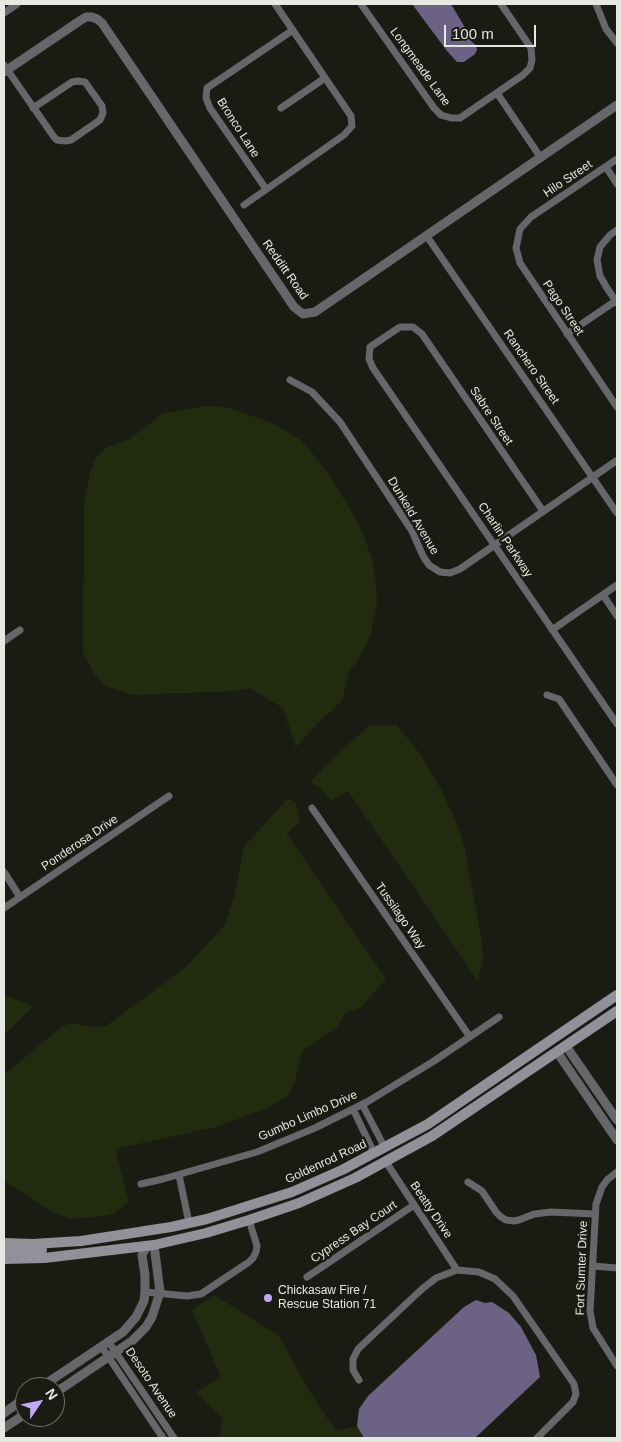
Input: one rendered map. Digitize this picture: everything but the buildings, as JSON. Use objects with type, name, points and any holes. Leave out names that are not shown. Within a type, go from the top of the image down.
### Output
[{"type":"main road","name":"Goldenrod Road","points":[[4,1243],[81,1242],[172,1227],[248,1207],[292,1192],[342,1170],[428,1124],[617,995]]},
{"type":"main road","name":"Goldenrod Road","points":[[4,1259],[44,1258],[151,1245],[206,1233],[299,1203],[355,1178],[432,1136],[617,1011]]},
{"type":"main road","points":[[557,1052],[560,1040],[576,1023]]},
{"type":"main road","points":[[465,1115],[479,1098],[550,1051],[554,1039]]},
{"type":"main road","points":[[151,1245],[149,1239],[172,1227]]},
{"type":"main road","points":[[4,1252],[66,1248],[81,1242]]},
{"type":"street","points":[[4,13],[17,4]]},
{"type":"street","points":[[244,205],[344,136],[352,126],[352,116],[275,4]]},
{"type":"street","name":"Longmeade Lane","points":[[361,4],[434,108],[441,116],[450,118],[460,118],[523,75],[530,68],[532,60],[531,48],[501,4]]},
{"type":"street","points":[[596,4],[606,28],[617,43]]},
{"type":"street","name":"Redditt Road","points":[[5,69],[86,17],[92,17],[102,23],[294,307],[304,314],[315,312],[617,105]]},
{"type":"street","name":"Bronco Lane","points":[[266,189],[210,108],[206,98],[207,88],[293,30]]},
{"type":"street","points":[[5,69],[33,108],[54,137],[57,140],[70,140],[100,120],[103,113],[102,106],[85,82],[78,80],[33,108]]},
{"type":"street","points":[[281,108],[325,78]]},
{"type":"street","points":[[496,93],[541,158]]},
{"type":"street","name":"Hilo Street","points":[[531,218],[617,159]]},
{"type":"street","points":[[606,167],[617,184]]},
{"type":"street","name":"Pago Street","points":[[531,218],[520,229],[516,248],[520,263],[617,407]]},
{"type":"street","points":[[567,334],[617,301],[606,288],[600,276],[597,260],[600,247],[617,230]]},
{"type":"street","name":"Ranchero Street","points":[[426,235],[617,512]]},
{"type":"street","name":"Sabre Street","points":[[373,368],[369,359],[370,347],[400,327],[413,327],[422,334],[543,511]]},
{"type":"street","name":"Charlin Parkway","points":[[373,368],[617,724]]},
{"type":"street","name":"Dunkeld Avenue","points":[[290,380],[312,392],[340,422],[412,531],[423,556],[430,565],[440,572],[450,573],[460,569],[616,461]]},
{"type":"street","points":[[552,630],[617,585]]},
{"type":"street","points":[[603,595],[617,616]]},
{"type":"street","points":[[4,641],[20,630]]},
{"type":"street","points":[[547,695],[559,699],[617,785]]},
{"type":"street","name":"Ponderosa Drive","points":[[4,908],[169,796]]},
{"type":"street","name":"Tussilago Way","points":[[312,808],[470,1037]]},
{"type":"street","points":[[4,872],[20,897]]},
{"type":"street","name":"Gumbo Limbo Drive","points":[[141,1184],[257,1152],[315,1128],[354,1109],[434,1061],[499,1017]]},
{"type":"street","points":[[566,1046],[617,1120]]},
{"type":"street","points":[[557,1052],[617,1140]]},
{"type":"street","points":[[362,1104],[385,1148]]},
{"type":"street","points":[[354,1109],[374,1153]]},
{"type":"street","points":[[362,1127],[371,1123]]},
{"type":"street","name":"Beatty Drive","points":[[386,1162],[457,1270]]},
{"type":"street","name":"Fort Sumter Drive","points":[[617,1172],[607,1180],[598,1195],[595,1214],[590,1311],[593,1328],[617,1366]]},
{"type":"street","points":[[179,1175],[189,1223]]},
{"type":"street","points":[[468,1182],[482,1191],[496,1212],[506,1220],[514,1221],[534,1214],[551,1212],[595,1214]]},
{"type":"street","name":"Cypress Bay Court","points":[[307,1277],[414,1205]]},
{"type":"street","points":[[146,1292],[187,1296],[201,1294],[249,1262],[256,1252],[257,1246],[249,1220]]},
{"type":"street","points":[[57,1377],[122,1332],[136,1317],[146,1292],[142,1255],[151,1245]]},
{"type":"street","points":[[65,1386],[140,1335],[146,1327],[152,1317],[160,1292],[151,1245]]},
{"type":"street","points":[[593,1266],[617,1268]]},
{"type":"street","points":[[359,1380],[353,1370],[353,1359],[358,1348],[422,1289],[436,1278],[457,1270],[479,1272],[495,1279],[513,1296],[574,1384],[576,1394],[573,1402],[536,1438]]},
{"type":"street","name":"Desoto Avenue","points":[[105,1344],[174,1438]]},
{"type":"street","name":"Desoto Avenue","points":[[112,1354],[163,1438]]},
{"type":"street","points":[[4,1413],[15,1405]]},
{"type":"street","points":[[4,1428],[15,1421]]},
{"type":"green space","points":[[206,406],[226,407],[272,423],[301,440],[327,471],[360,526],[373,562],[377,603],[371,634],[358,660],[350,670],[342,701],[296,747],[283,708],[250,688],[237,691],[133,695],[106,686],[94,674],[83,652],[84,504],[90,473],[96,457],[106,448],[130,439],[163,413]]},
{"type":"green space","points":[[370,725],[397,725],[420,754],[442,791],[457,824],[465,850],[482,942],[483,960],[478,981],[348,791],[331,801],[321,788],[310,782],[335,756]]},
{"type":"green space","points":[[288,798],[296,803],[300,821],[287,834],[386,979],[360,1008],[346,1012],[337,1027],[303,1050],[294,1084],[287,1097],[267,1108],[216,1127],[115,1149],[129,1202],[111,1215],[71,1219],[54,1213],[4,1181],[4,1075],[61,1027],[71,1023],[96,1028],[106,1026],[185,968],[225,925],[236,890],[244,847]]},
{"type":"green space","points":[[4,995],[33,1006],[4,1035]]},
{"type":"green space","points":[[214,1295],[278,1335],[313,1397],[336,1431],[357,1426],[364,1438],[219,1438],[223,1419],[196,1392],[221,1377],[192,1310]]},
{"type":"shaded area","points":[[412,4],[451,4],[471,41],[476,45],[477,50],[475,54],[464,62],[457,62]]},
{"type":"shaded area","points":[[476,1300],[485,1303],[492,1302],[509,1313],[521,1327],[536,1355],[540,1377],[475,1438],[364,1438],[357,1426],[359,1409],[368,1396],[464,1307]]},
{"type":"place","name":"Chickasaw Fire / Rescue Station 71","points":[[268,1298]]}]
